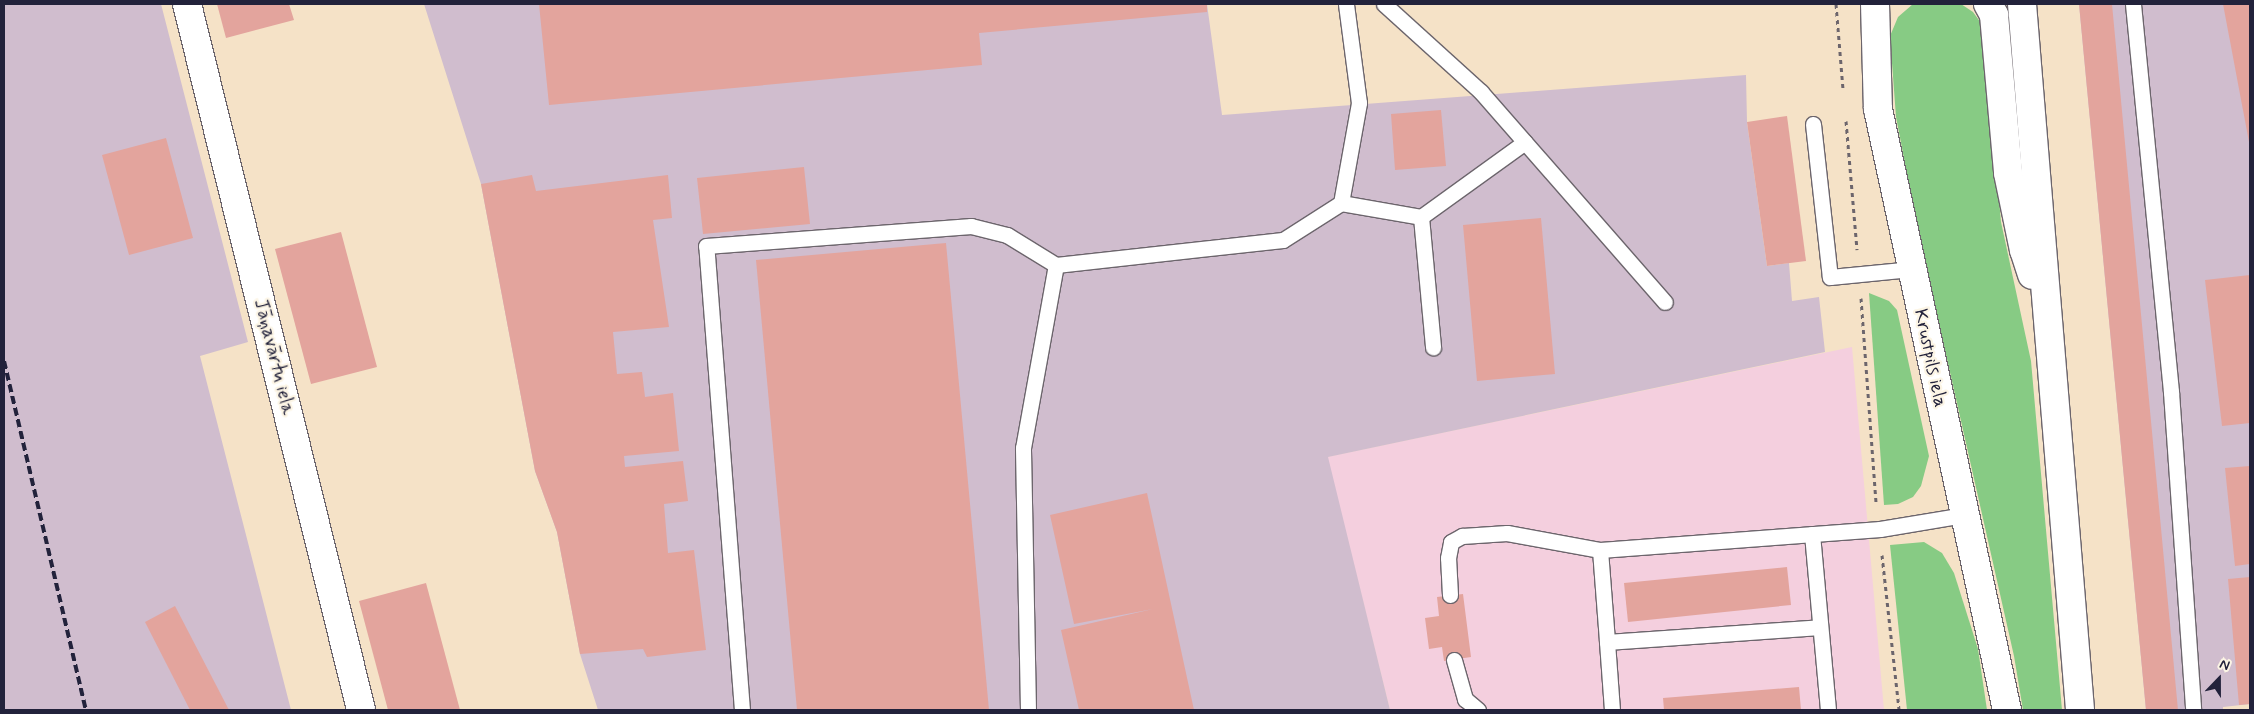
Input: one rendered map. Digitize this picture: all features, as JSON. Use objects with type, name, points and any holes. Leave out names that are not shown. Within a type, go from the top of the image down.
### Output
[{"type":"main road","name":"Jāņavārtu iela","points":[[187,4],[361,710]]},
{"type":"main road","points":[[1988,4],[1994,15],[2008,173],[2024,250],[2047,319]]},
{"type":"main road","points":[[2022,4],[2080,710]]},
{"type":"main road","name":"Krustpils iela","points":[[1878,11],[1878,109],[1910,269],[2007,710]]},
{"type":"lane","points":[[1341,203],[1359,103],[1346,4]]},
{"type":"lane","points":[[1384,4],[1481,92],[1665,302]]},
{"type":"lane","points":[[2133,4],[2171,392],[2193,710]]},
{"type":"lane","points":[[1813,124],[1830,277],[1910,269]]},
{"type":"lane","points":[[742,710],[706,246],[971,226],[1008,235],[1056,265],[1283,240],[1341,203],[1421,217],[1525,142]]},
{"type":"lane","points":[[1421,217],[1433,347]]},
{"type":"lane","points":[[1028,710],[1023,448],[1056,265]]},
{"type":"lane","points":[[1450,595],[1448,558],[1451,542],[1462,536],[1508,533],[1600,550],[1880,529],[1965,515]]},
{"type":"lane","points":[[1812,534],[1828,710]]},
{"type":"lane","points":[[1600,550],[1612,710]]},
{"type":"lane","points":[[1607,642],[1819,627]]},
{"type":"lane","points":[[1454,660],[1465,698],[1478,710]]},
{"type":"path","points":[[1836,4],[1844,101]]},
{"type":"path","points":[[1845,110],[1880,529],[1900,710]]},
{"type":"shaded area","points":[[4,4],[161,4],[248,342],[200,356],[291,710],[4,710]]},
{"type":"shaded area","points":[[424,4],[1207,4],[1222,115],[1746,75],[1747,122],[1767,266],[1789,263],[1792,301],[1819,297],[1825,352],[1328,457],[1390,710],[598,710],[580,654],[557,532],[535,471],[481,184]]},
{"type":"shaded area","points":[[2079,4],[2250,4],[2250,704],[2223,707],[2223,710],[2146,710]]},
{"type":"shaded area","points":[[1852,347],[1884,710],[1390,710],[1327,457]]},
{"type":"green space","points":[[1913,4],[1961,4],[1973,12],[1984,27],[2001,222],[2031,361],[2062,710],[2023,710],[2014,656],[1917,226],[1896,117],[1890,36],[1898,17]]},
{"type":"green space","points":[[1869,293],[1889,301],[1897,310],[1929,456],[1921,486],[1913,497],[1898,504],[1884,505]]},
{"type":"green space","points":[[1924,542],[1942,553],[1954,573],[1978,649],[1987,710],[1907,710],[1890,545]]},
{"type":"building","points":[[217,4],[289,4],[294,20],[226,38]]},
{"type":"building","points":[[539,4],[1207,4],[1207,12],[979,33],[982,65],[549,105]]},
{"type":"building","points":[[2079,4],[2112,4],[2178,710],[2146,710]]},
{"type":"building","points":[[2223,4],[2250,4],[2250,142],[2249,142]]},
{"type":"building","points":[[1441,110],[1446,166],[1395,170],[1391,114]]},
{"type":"building","points":[[1787,116],[1806,261],[1767,266],[1747,122]]},
{"type":"building","points":[[166,138],[193,238],[129,255],[102,155]]},
{"type":"building","points":[[804,167],[810,224],[703,234],[697,178]]},
{"type":"building","points":[[532,175],[536,191],[668,175],[672,218],[653,220],[669,327],[613,332],[617,374],[642,372],[645,397],[673,393],[679,451],[624,456],[625,467],[683,461],[688,501],[664,504],[668,553],[694,550],[706,650],[647,657],[643,649],[580,654],[557,532],[535,471],[481,184]]},
{"type":"building","points":[[1541,218],[1555,374],[1477,381],[1463,225]]},
{"type":"building","points":[[341,232],[377,367],[311,384],[275,249]]},
{"type":"building","points":[[946,243],[989,710],[797,710],[756,260]]},
{"type":"building","points":[[2250,275],[2250,423],[2222,426],[2205,280]]},
{"type":"building","points":[[2250,466],[2250,564],[2235,566],[2225,468]]},
{"type":"building","points":[[1147,493],[1194,710],[1079,710],[1061,630],[1153,609],[1074,624],[1050,515]]},
{"type":"building","points":[[1787,567],[1791,605],[1628,622],[1624,583]]},
{"type":"building","points":[[2250,577],[2250,704],[2239,705],[2228,579]]},
{"type":"building","points":[[426,583],[460,710],[388,710],[359,601]]},
{"type":"building","points":[[1463,594],[1471,657],[1444,661],[1442,647],[1429,649],[1425,618],[1439,616],[1437,597]]},
{"type":"building","points":[[175,606],[229,710],[190,710],[145,622]]},
{"type":"building","points":[[1799,687],[1801,710],[1664,710],[1663,698]]},
{"type":"railway","points":[[4,361],[86,710]]}]
